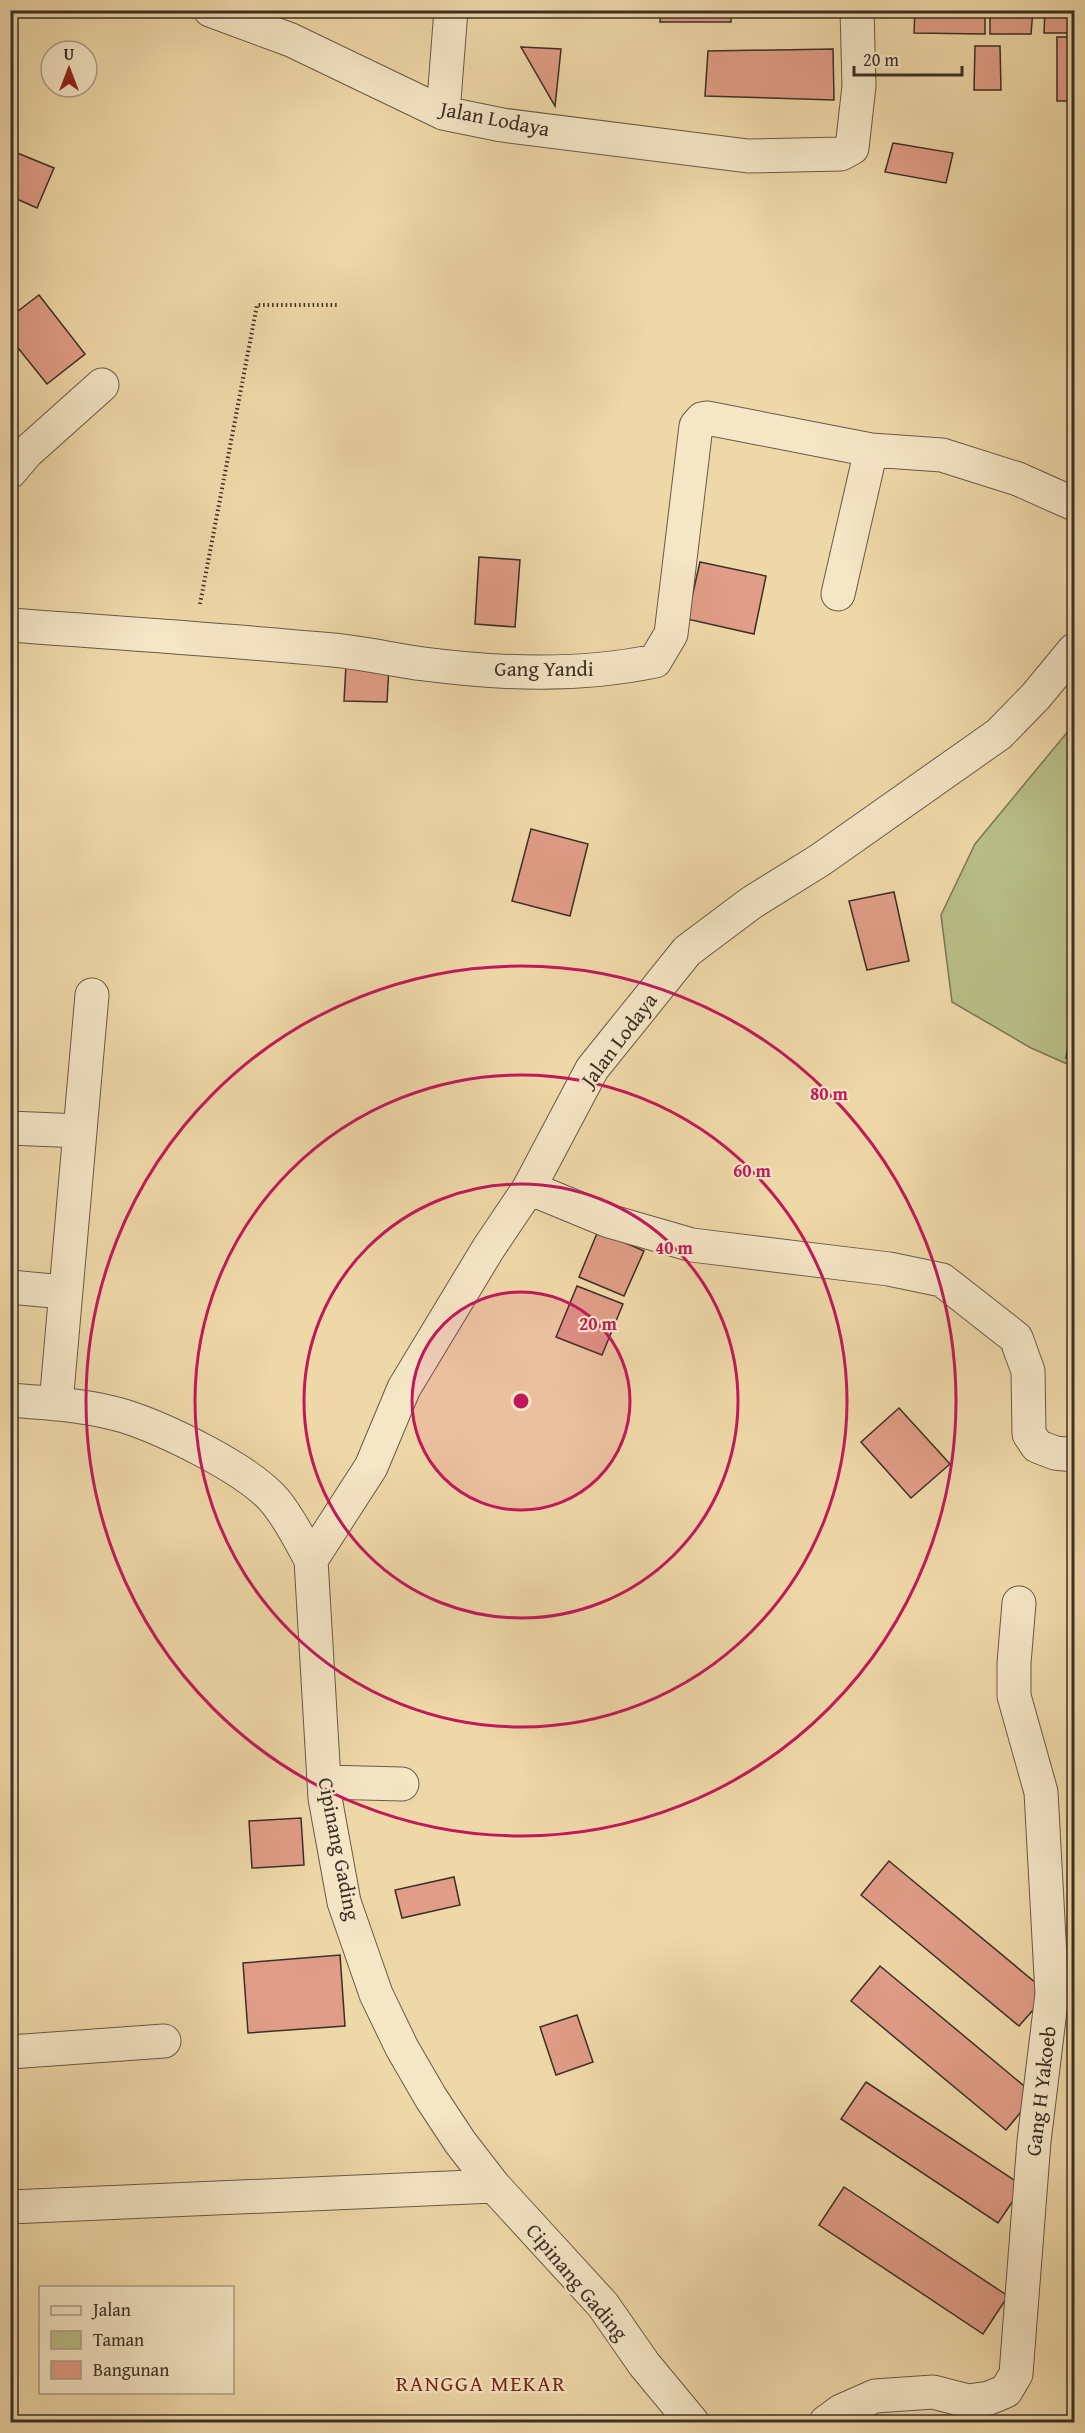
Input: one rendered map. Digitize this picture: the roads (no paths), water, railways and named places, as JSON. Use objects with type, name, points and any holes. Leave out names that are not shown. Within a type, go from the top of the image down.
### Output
[{"type":"street","name":"Jalan Lodaya","points":[[210,10],[291,40],[443,112],[502,124],[748,156],[841,154],[852,148],[859,86],[857,10]]},
{"type":"street","points":[[443,112],[451,10]]},
{"type":"street","points":[[10,472],[26,453],[102,385]]},
{"type":"street","name":"Gang Yandi","points":[[10,625],[336,651],[426,664],[554,674],[618,669],[655,661],[670,634],[698,422],[707,418],[871,450]]},
{"type":"street","points":[[838,594],[871,450],[942,455],[992,469],[1074,504]]},
{"type":"street","name":"Jalan Lodaya","points":[[311,1560],[371,1467],[404,1388],[488,1250],[529,1188],[592,1069],[687,951],[751,903],[820,860],[999,734],[1036,696],[1074,650]]},
{"type":"street","points":[[56,1404],[64,1292],[92,995]]},
{"type":"street","points":[[10,1128],[80,1131]]},
{"type":"street","points":[[529,1188],[609,1221],[692,1245],[889,1269],[942,1280],[1016,1338],[1028,1371],[1029,1434],[1037,1446],[1055,1453],[1074,1455]]},
{"type":"street","points":[[10,1287],[64,1292]]},
{"type":"street","name":"Cipinang Gading","points":[[10,1400],[56,1404],[123,1416],[172,1435],[232,1467],[274,1500],[294,1528],[311,1560],[324,1782],[344,1902],[376,1994],[402,2048],[431,2098],[494,2186],[603,2305],[644,2364],[692,2422]]},
{"type":"street","name":"Gang H Yakoeb","points":[[826,2422],[841,2411],[875,2396],[933,2392],[968,2401],[989,2398],[1006,2391],[1016,2374],[1034,2140],[1052,1994],[1041,1792],[1014,1696],[1019,1603]]},
{"type":"street","points":[[324,1782],[402,1784]]},
{"type":"street","points":[[10,2052],[164,2041]]},
{"type":"street","points":[[10,2207],[494,2186]]},
{"type":"district","name":"RANGGA MEKAR","points":[[481,2383]]}]
